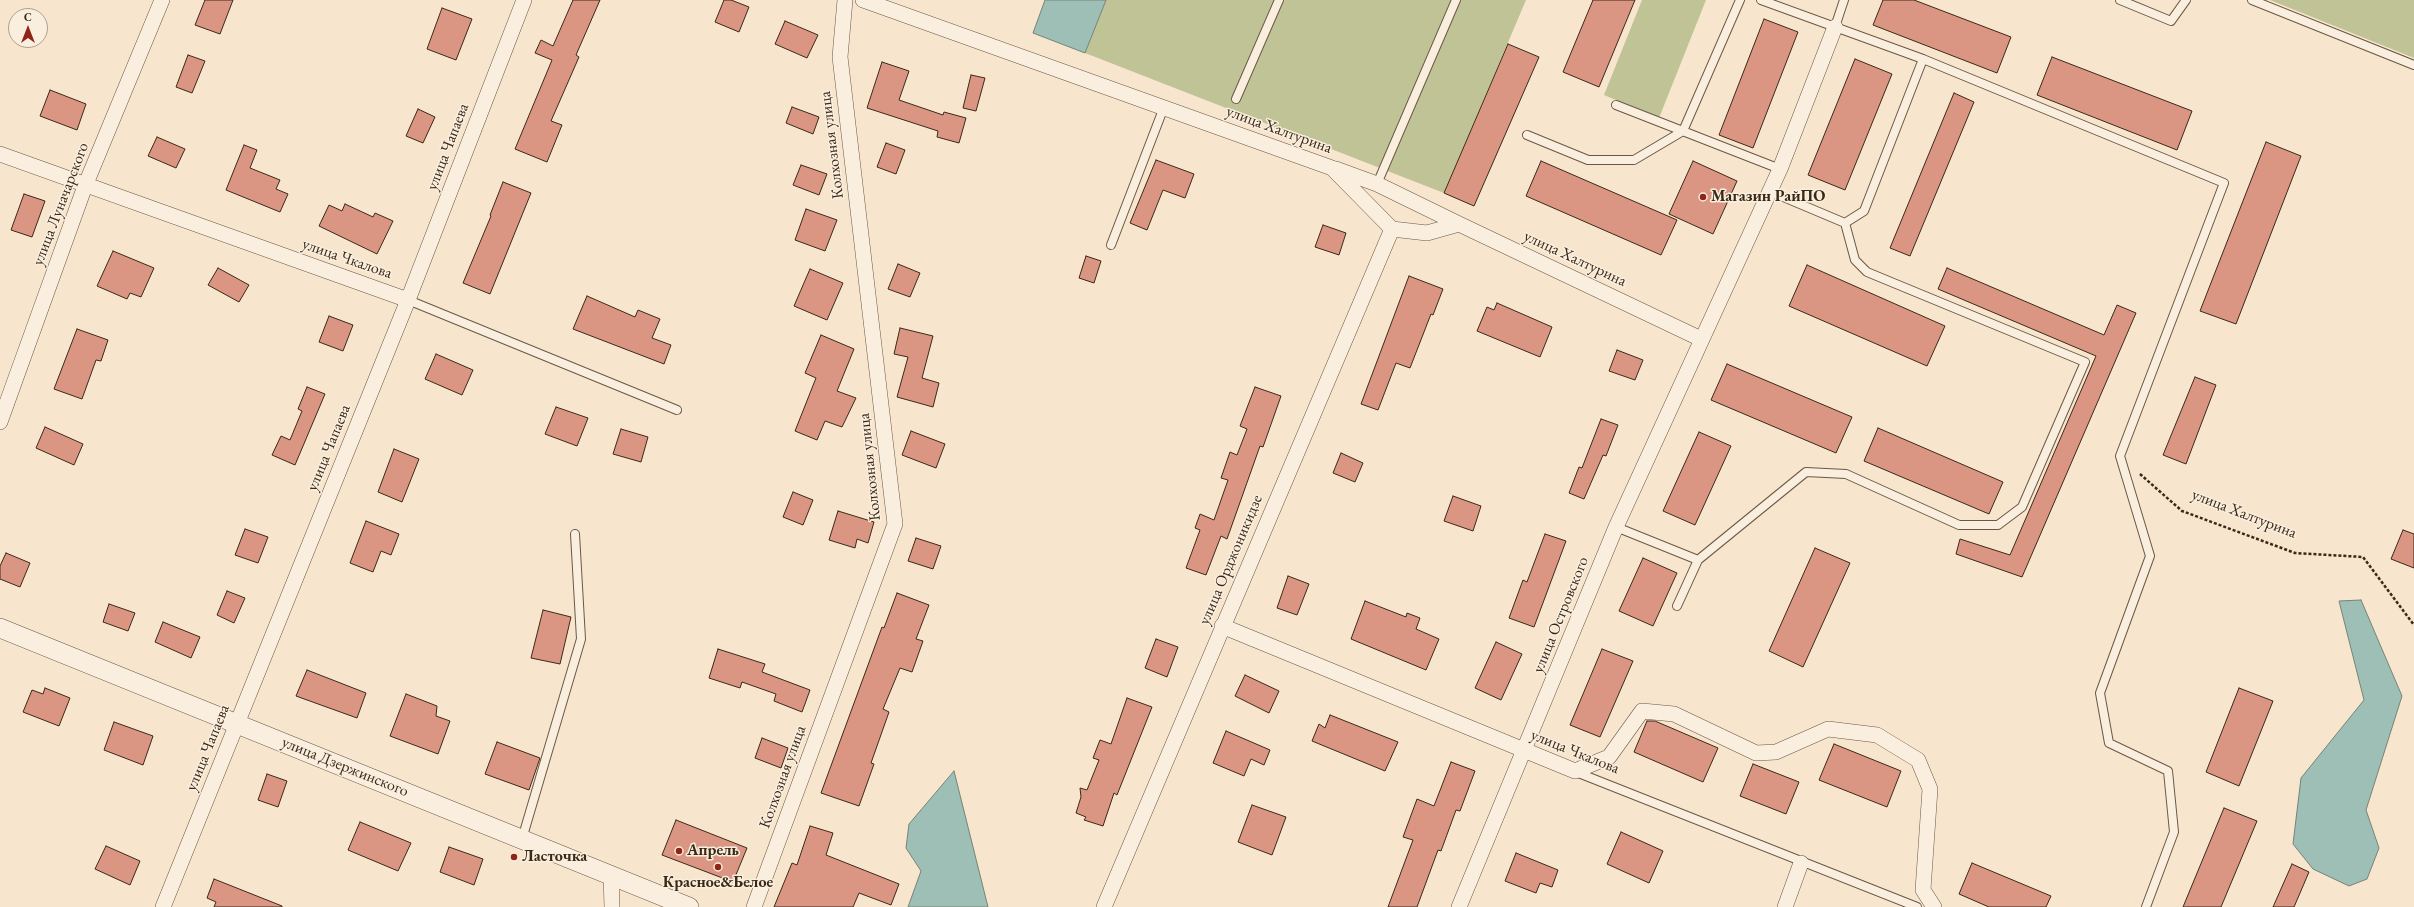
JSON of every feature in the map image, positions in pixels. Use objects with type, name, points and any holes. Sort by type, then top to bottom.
[{"type":"street","name":"улица Луначарского","points":[[0,422],[85,186],[162,0]]},
{"type":"street","name":"улица Чапаева","points":[[163,907],[408,300],[524,0]]},
{"type":"street","name":"Колхозная улица","points":[[754,907],[895,524],[840,57],[845,0]]},
{"type":"street","name":"улица Халтурина","points":[[869,1],[1377,184],[1701,339]]},
{"type":"street","name":"улица Островского","points":[[1459,907],[1525,751],[1616,527],[1780,169],[1835,27]]},
{"type":"street","name":"улица Чкалова","points":[[0,154],[85,186],[408,300]]},
{"type":"street","name":"улица Халтурина","points":[[1332,168],[1392,229]]},
{"type":"street","points":[[1392,229],[1428,233],[1459,224]]},
{"type":"street","name":"улица Орджоникидзе","points":[[1104,907],[1222,626],[1392,229]]},
{"type":"street","name":"улица Чкалова","points":[[1222,626],[1575,772]]},
{"type":"street","name":"улица Дзержинского","points":[[0,628],[611,874],[689,907]]},
{"type":"street","points":[[1575,772],[1609,757],[1642,711],[1674,714],[1756,752],[1776,752],[1828,729],[1877,735],[1918,760],[1930,789],[1923,890],[1934,907]]},
{"type":"street","points":[[1786,907],[1802,863]]},
{"type":"street","points":[[611,874],[612,907]]},
{"type":"lane","points":[[1236,99],[1279,0]]},
{"type":"lane","points":[[1377,184],[1456,0]]},
{"type":"lane","points":[[1528,135],[1588,160],[1634,160],[1683,132],[1740,0]]},
{"type":"lane","points":[[1761,0],[1923,59],[2224,184],[2120,456],[2150,556],[2100,693],[2109,743],[2168,771],[2174,832],[2146,907]]},
{"type":"lane","points":[[1835,27],[1844,0]]},
{"type":"lane","points":[[2120,0],[2171,21],[2186,0]]},
{"type":"lane","points":[[2252,0],[2414,65]]},
{"type":"lane","points":[[1845,223],[1864,211],[1923,59]]},
{"type":"lane","points":[[1616,105],[1780,169]]},
{"type":"lane","points":[[1111,244],[1164,107]]},
{"type":"lane","points":[[1769,191],[1845,223]]},
{"type":"lane","points":[[1677,606],[1698,560],[1806,472],[1846,474],[1959,525],[1998,525],[2022,507],[2085,362],[1867,272],[1855,260],[1845,223]]},
{"type":"lane","name":"улица Чкалова","points":[[408,300],[677,410]]},
{"type":"lane","points":[[1616,527],[1698,560]]},
{"type":"lane","points":[[522,839],[581,639],[575,534]]},
{"type":"lane","name":"улица Чкалова","points":[[1575,772],[1802,863],[1917,907]]},
{"type":"path","name":"улица Халтурина","points":[[2120,456],[2182,511],[2295,553],[2363,557],[2414,625]]},
{"type":"green space","points":[[1106,0],[1526,0],[1444,193],[1085,53]]},
{"type":"green space","points":[[1642,0],[1706,0],[1659,118],[1604,95]]},
{"type":"green space","points":[[2270,0],[2414,0],[2414,58]]},
{"type":"water","points":[[1045,0],[1106,0],[1085,53],[1033,33]]},
{"type":"water","points":[[2361,600],[2402,696],[2366,810],[2379,848],[2367,879],[2349,886],[2313,869],[2293,844],[2301,778],[2364,700],[2339,601]]},
{"type":"water","points":[[954,771],[988,907],[908,907],[921,871],[906,848],[909,824]]},
{"type":"building","points":[[205,0],[233,0],[220,34],[195,25]]},
{"type":"building","points":[[573,0],[600,0],[576,55],[579,57],[551,121],[562,125],[547,162],[515,149],[552,60],[535,53],[541,40],[553,46]]},
{"type":"building","points":[[724,0],[731,0],[749,7],[739,32],[715,22]]},
{"type":"building","points":[[1593,0],[1635,0],[1599,87],[1563,72]]},
{"type":"building","points":[[1883,0],[1914,0],[2011,37],[1997,73],[1873,25]]},
{"type":"building","points":[[442,8],[472,19],[456,60],[427,49]]},
{"type":"building","points":[[1764,19],[1798,32],[1753,148],[1719,135]]},
{"type":"building","points":[[785,21],[818,35],[807,58],[775,44]]},
{"type":"building","points":[[1508,44],[1539,57],[1474,206],[1444,193]]},
{"type":"building","points":[[188,55],[205,61],[192,93],[176,87]]},
{"type":"building","points":[[2052,57],[2192,111],[2177,150],[2037,95]]},
{"type":"building","points":[[1855,59],[1892,74],[1845,190],[1808,175]]},
{"type":"building","points":[[882,62],[909,71],[899,100],[943,115],[944,112],[966,118],[959,143],[937,137],[938,131],[867,108]]},
{"type":"building","points":[[971,75],[985,78],[976,111],[963,108]]},
{"type":"building","points":[[50,90],[86,104],[77,130],[40,116]]},
{"type":"building","points":[[1954,93],[1974,102],[1910,256],[1890,248]]},
{"type":"building","points":[[792,107],[819,117],[813,134],[786,123]]},
{"type":"building","points":[[418,109],[435,117],[423,143],[406,136]]},
{"type":"building","points":[[157,137],[185,149],[176,168],[148,156]]},
{"type":"building","points":[[2266,142],[2301,156],[2236,324],[2200,311]]},
{"type":"building","points":[[886,143],[905,150],[896,174],[877,167]]},
{"type":"building","points":[[244,145],[257,150],[250,168],[280,180],[276,189],[288,194],[280,212],[226,190]]},
{"type":"building","points":[[1156,160],[1194,174],[1185,198],[1163,190],[1147,230],[1130,223]]},
{"type":"building","points":[[1541,161],[1677,220],[1661,255],[1526,196]]},
{"type":"building","name":"Магазин РайПО","points":[[1693,161],[1737,181],[1713,234],[1669,214]]},
{"type":"building","points":[[801,165],[827,174],[819,195],[793,185]]},
{"type":"building","points":[[503,182],[531,193],[490,294],[463,283],[491,216],[490,215]]},
{"type":"building","points":[[24,194],[45,201],[32,237],[11,230]]},
{"type":"building","points":[[345,204],[373,217],[375,213],[393,221],[377,254],[319,226],[329,205],[342,211]]},
{"type":"building","points":[[806,209],[837,220],[825,251],[795,240]]},
{"type":"building","points":[[1323,225],[1346,233],[1339,255],[1315,247]]},
{"type":"building","points":[[113,251],[154,268],[141,297],[130,293],[127,299],[97,286]]},
{"type":"building","points":[[1086,256],[1101,261],[1094,283],[1079,278]]},
{"type":"building","points":[[898,264],[920,273],[910,297],[888,289]]},
{"type":"building","points":[[1807,265],[1945,326],[1927,366],[1789,306]]},
{"type":"building","points":[[218,268],[249,285],[239,302],[208,285]]},
{"type":"building","points":[[1947,268],[2104,335],[2117,305],[2136,313],[2022,577],[1956,554],[1960,539],[2010,555],[2096,356],[1938,289]]},
{"type":"building","points":[[810,269],[843,283],[827,320],[794,306]]},
{"type":"building","points":[[1409,276],[1443,289],[1433,315],[1431,314],[1410,368],[1396,363],[1378,410],[1361,404]]},
{"type":"building","points":[[587,296],[635,317],[638,310],[660,319],[652,338],[671,345],[664,364],[573,329]]},
{"type":"building","points":[[1497,303],[1552,327],[1540,357],[1477,331],[1487,307],[1494,310]]},
{"type":"building","points":[[329,316],[353,325],[343,351],[319,342]]},
{"type":"building","points":[[900,328],[933,336],[922,378],[939,383],[933,407],[897,397],[908,357],[894,354]]},
{"type":"building","points":[[77,329],[108,340],[101,361],[96,360],[82,399],[54,389]]},
{"type":"building","points":[[821,335],[854,349],[837,391],[856,398],[842,427],[825,421],[817,440],[795,431],[816,378],[805,373]]},
{"type":"building","points":[[1617,350],[1643,360],[1635,380],[1609,371]]},
{"type":"building","points":[[436,354],[473,370],[462,395],[425,379]]},
{"type":"building","points":[[1727,364],[1852,417],[1836,453],[1711,400]]},
{"type":"building","points":[[2195,377],[2216,385],[2186,464],[2163,455]]},
{"type":"building","points":[[307,387],[325,394],[295,465],[272,455],[281,436],[290,440],[302,411],[298,409]]},
{"type":"building","points":[[1255,387],[1281,396],[1263,447],[1260,446],[1227,539],[1221,536],[1206,575],[1186,568],[1200,530],[1195,528],[1200,514],[1214,520],[1228,480],[1221,478],[1230,452],[1237,455],[1247,429],[1240,426]]},
{"type":"building","points":[[556,407],[588,418],[577,446],[545,434]]},
{"type":"building","points":[[1601,419],[1618,425],[1606,456],[1603,455],[1584,499],[1569,493],[1579,467],[1582,468]]},
{"type":"building","points":[[45,427],[83,444],[74,465],[36,448]]},
{"type":"building","points":[[1878,428],[2003,482],[1989,514],[1864,461]]},
{"type":"building","points":[[621,429],[648,437],[641,462],[613,454]]},
{"type":"building","points":[[911,431],[945,444],[936,468],[902,455]]},
{"type":"building","points":[[1699,432],[1731,446],[1695,525],[1663,511]]},
{"type":"building","points":[[394,449],[419,459],[402,502],[378,492]]},
{"type":"building","points":[[1341,453],[1363,463],[1355,482],[1333,473]]},
{"type":"building","points":[[793,492],[813,500],[803,525],[783,517]]},
{"type":"building","points":[[1453,496],[1481,506],[1473,531],[1444,521]]},
{"type":"building","points":[[838,511],[874,522],[868,543],[857,539],[855,548],[829,540]]},
{"type":"building","points":[[366,521],[399,534],[391,555],[381,551],[373,572],[350,563]]},
{"type":"building","points":[[245,529],[268,537],[258,563],[235,555]]},
{"type":"building","points":[[2403,530],[2414,534],[2414,568],[2391,559]]},
{"type":"building","points":[[1545,534],[1566,541],[1534,627],[1509,618],[1523,580],[1527,582]]},
{"type":"building","points":[[916,538],[941,546],[933,569],[908,561]]},
{"type":"building","points":[[1815,548],[1850,563],[1803,667],[1769,651]]},
{"type":"building","points":[[6,553],[30,563],[20,587],[0,579],[0,566]]},
{"type":"building","points":[[1643,558],[1677,573],[1653,626],[1619,611]]},
{"type":"building","points":[[1288,576],[1309,584],[1297,615],[1277,608]]},
{"type":"building","points":[[227,591],[245,598],[234,623],[217,615]]},
{"type":"building","points":[[897,593],[929,605],[916,639],[923,641],[912,672],[900,668],[883,709],[889,712],[871,763],[874,764],[859,806],[821,793],[882,627],[884,628]]},
{"type":"building","points":[[1365,601],[1406,617],[1407,613],[1420,618],[1416,629],[1439,639],[1426,670],[1351,639]]},
{"type":"building","points":[[109,604],[135,613],[128,631],[103,622]]},
{"type":"building","points":[[543,610],[571,617],[560,664],[531,658]]},
{"type":"building","points":[[163,622],[200,637],[191,658],[155,642]]},
{"type":"building","points":[[1156,639],[1178,647],[1167,677],[1145,668]]},
{"type":"building","points":[[1496,642],[1522,654],[1501,700],[1475,688]]},
{"type":"building","points":[[718,649],[765,664],[762,672],[810,690],[802,712],[774,701],[776,694],[742,682],[740,688],[709,678]]},
{"type":"building","points":[[1602,649],[1633,661],[1600,737],[1570,725]]},
{"type":"building","points":[[307,670],[366,693],[357,718],[296,696]]},
{"type":"building","points":[[1245,675],[1279,691],[1269,713],[1235,696]]},
{"type":"building","points":[[45,688],[70,698],[59,726],[23,712],[32,690],[43,694]]},
{"type":"building","points":[[2239,688],[2273,701],[2239,786],[2206,772]]},
{"type":"building","points":[[406,694],[437,706],[436,716],[450,721],[438,754],[390,736]]},
{"type":"building","points":[[1127,698],[1152,707],[1117,795],[1114,793],[1103,826],[1084,820],[1086,817],[1076,813],[1081,797],[1080,788],[1087,790],[1099,760],[1093,758],[1100,740],[1111,744]]},
{"type":"building","points":[[1330,715],[1398,742],[1385,771],[1312,741],[1319,724],[1325,728]]},
{"type":"building","points":[[1647,721],[1655,721],[1718,748],[1703,782],[1634,752]]},
{"type":"building","points":[[114,722],[153,736],[143,765],[104,750]]},
{"type":"building","points":[[1226,731],[1270,750],[1264,765],[1251,759],[1244,776],[1213,763]]},
{"type":"building","points":[[762,738],[788,748],[781,768],[755,758]]},
{"type":"building","points":[[497,742],[540,758],[529,790],[485,774]]},
{"type":"building","points":[[1834,744],[1901,771],[1887,807],[1819,780]]},
{"type":"building","points":[[1451,762],[1475,771],[1460,811],[1456,810],[1441,851],[1438,850],[1417,907],[1388,907],[1413,840],[1403,837],[1417,799],[1434,806]]},
{"type":"building","points":[[1753,764],[1799,782],[1786,814],[1740,796]]},
{"type":"building","points":[[267,774],[287,781],[278,807],[258,800]]},
{"type":"building","points":[[1252,805],[1286,817],[1272,855],[1238,842]]},
{"type":"building","points":[[2224,808],[2257,821],[2221,907],[2183,907]]},
{"type":"building","points":[[676,820],[747,848],[733,882],[662,855]]},
{"type":"building","points":[[360,822],[411,843],[398,871],[348,850]]},
{"type":"building","points":[[810,826],[833,833],[826,855],[899,884],[891,905],[859,893],[853,907],[774,907],[792,863],[797,865]]},
{"type":"building","points":[[1621,832],[1663,851],[1649,883],[1607,864]]},
{"type":"building","points":[[106,846],[140,861],[130,885],[95,869]]},
{"type":"building","points":[[449,847],[483,859],[474,885],[440,872]]},
{"type":"building","points":[[1516,853],[1558,870],[1552,887],[1540,883],[1536,893],[1505,881]]},
{"type":"building","points":[[1972,863],[2051,896],[2046,907],[1989,907],[1959,894]]},
{"type":"building","points":[[2292,864],[2309,872],[2294,907],[2273,907]]},
{"type":"building","points":[[214,879],[282,907],[214,907],[216,902],[207,898]]},
{"type":"place","name":"Магазин РайПО","points":[[1703,197]]},
{"type":"place","name":"Апрель","points":[[679,851]]},
{"type":"place","name":"Ласточка","points":[[514,857]]},
{"type":"place","name":"Красное&Белое","points":[[718,867]]}]
